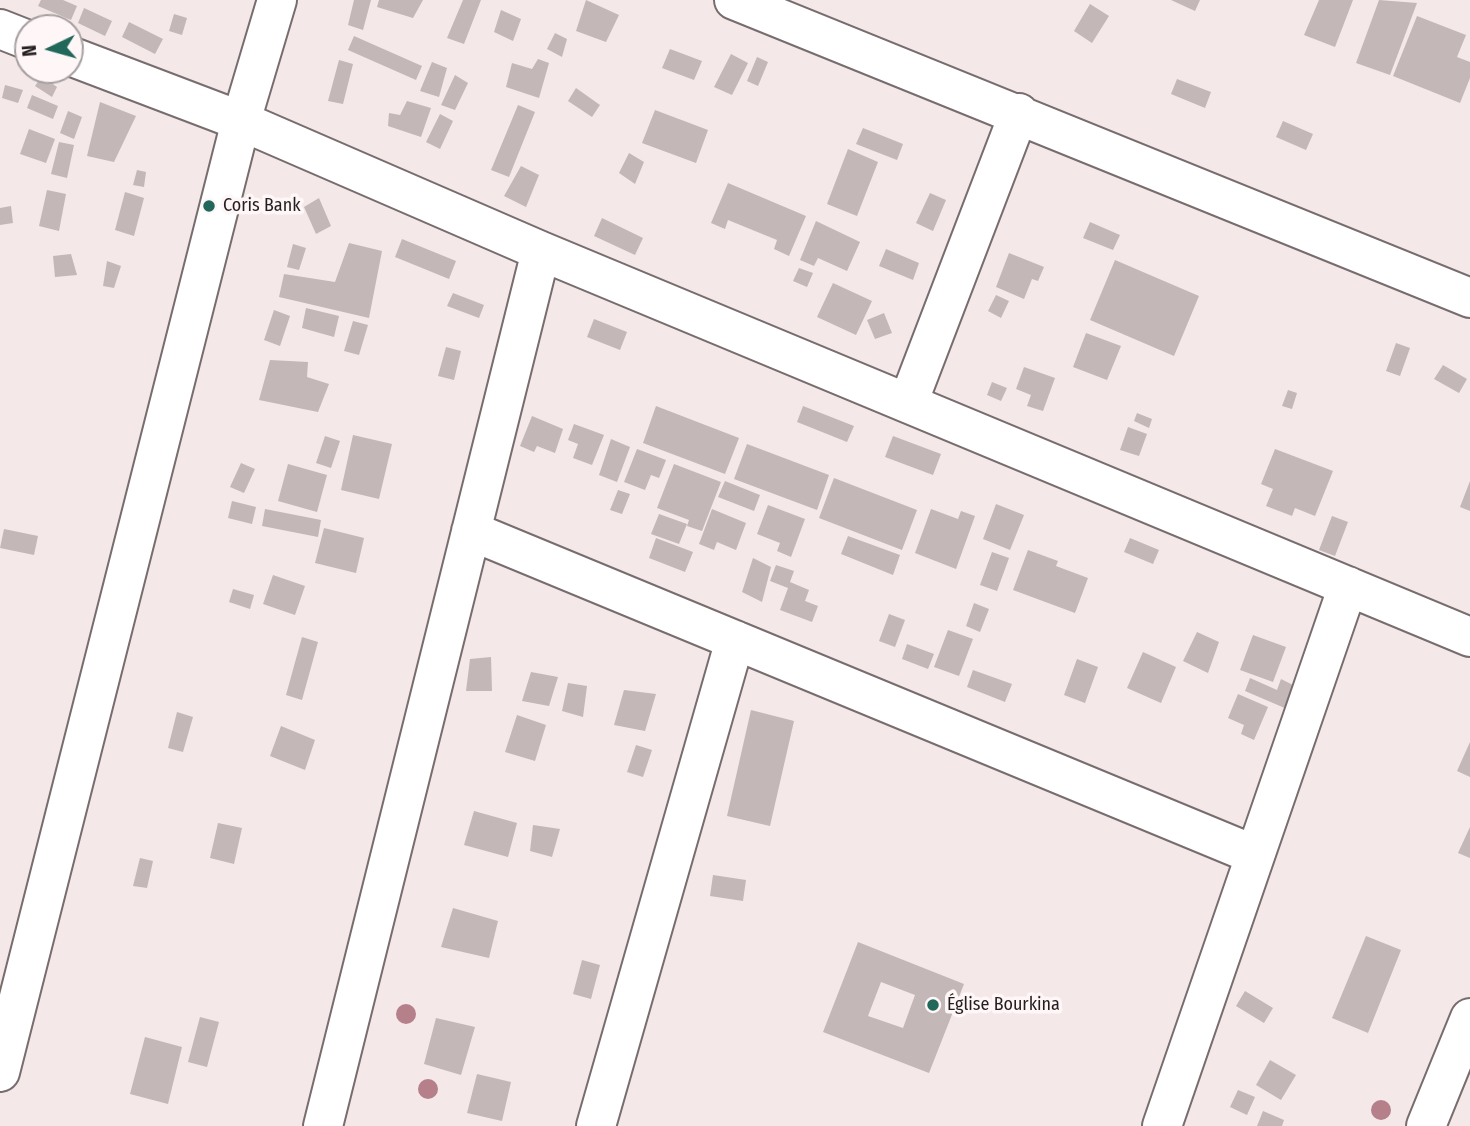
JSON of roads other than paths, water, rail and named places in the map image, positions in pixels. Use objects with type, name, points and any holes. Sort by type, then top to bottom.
[{"type":"street","points":[[0,1072],[241,121],[277,0]]},
{"type":"street","points":[[734,0],[1019,113],[1470,298]]},
{"type":"street","points":[[84,61],[241,121],[541,251],[1470,637]]},
{"type":"street","points":[[908,403],[1019,113]]},
{"type":"street","points":[[323,1126],[541,251]]},
{"type":"street","points":[[471,531],[1255,855]]},
{"type":"street","points":[[1162,1126],[1348,586]]},
{"type":"street","points":[[596,1126],[735,640]]},
{"type":"street","points":[[1426,1126],[1470,1018]]},
{"type":"place","name":"Coris Bank","points":[[209,206]]},
{"type":"place","name":"Église Bourkina","points":[[933,1005]]}]
